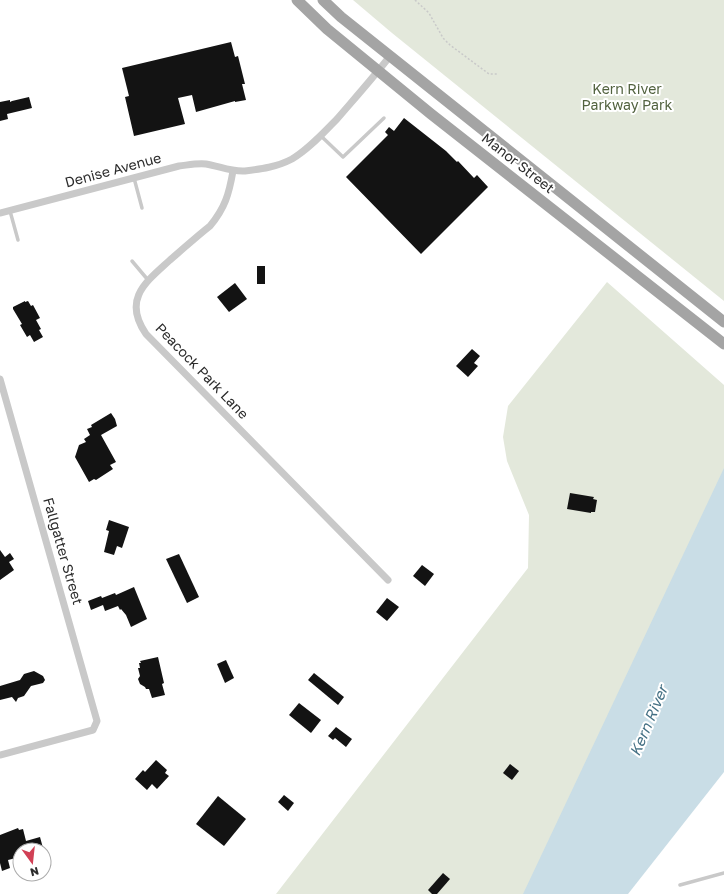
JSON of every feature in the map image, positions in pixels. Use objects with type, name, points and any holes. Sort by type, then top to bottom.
[{"type":"main road","name":"Manor Street","points":[[297,0],[327,29],[431,114],[722,343]]},
{"type":"main road","name":"Manor Street","points":[[323,0],[341,17],[724,322]]},
{"type":"street","points":[[233,171],[268,168],[281,164],[305,150],[321,136],[367,86],[390,56]]},
{"type":"street","name":"Denise Avenue","points":[[0,213],[179,166],[207,164],[233,171]]},
{"type":"street","name":"Peacock Park Lane","points":[[233,171],[229,192],[218,216],[210,226],[142,286],[137,301],[136,310],[141,326],[146,334],[388,580]]},
{"type":"street","name":"Fallgatter Street","points":[[0,379],[97,721],[93,730],[0,755]]},
{"type":"lane","points":[[321,136],[343,157],[384,118]]},
{"type":"lane","points":[[134,178],[142,208]]},
{"type":"lane","points":[[10,211],[18,240]]},
{"type":"lane","points":[[132,261],[148,280]]},
{"type":"lane","points":[[680,886],[724,873]]},
{"type":"path","points":[[415,0],[429,13],[443,38],[450,45],[489,74],[497,74]]},
{"type":"green space","name":"Kern River Parkway Park","points":[[353,0],[724,0],[724,301],[392,33]]},
{"type":"green space","points":[[607,282],[724,385],[724,696],[610,894],[276,894],[528,568],[529,515],[507,461],[503,437],[508,406]]},
{"type":"water","name":"Kern River","points":[[724,468],[724,772],[628,894],[523,894]]},
{"type":"building","points":[[231,42],[235,57],[238,56],[245,84],[242,84],[246,100],[235,101],[196,112],[192,95],[178,98],[185,124],[134,136],[125,97],[129,96],[122,68]]},
{"type":"building","points":[[29,97],[32,108],[7,114],[8,119],[0,121],[0,102],[10,100],[10,102]]},
{"type":"building","points":[[404,118],[446,151],[457,162],[458,161],[474,178],[477,175],[488,187],[421,254],[346,177],[388,135],[385,132],[389,127],[394,131]]},
{"type":"building","points":[[257,266],[265,266],[265,284],[257,284]]},
{"type":"building","points":[[235,283],[247,299],[229,312],[217,297]]},
{"type":"building","points":[[28,301],[31,306],[33,305],[40,318],[36,320],[43,337],[34,342],[30,335],[27,337],[20,325],[22,324],[13,309],[13,307]]},
{"type":"building","points":[[472,349],[480,356],[474,363],[478,366],[468,377],[456,366]]},
{"type":"building","points":[[111,413],[117,426],[101,435],[116,462],[110,465],[113,469],[96,480],[94,479],[89,482],[75,457],[79,445],[86,442],[84,439],[90,435],[87,429]]},
{"type":"building","points":[[570,493],[594,497],[593,499],[597,500],[595,512],[591,513],[567,509]]},
{"type":"building","points":[[109,520],[129,527],[122,548],[117,546],[114,555],[104,552],[109,531],[106,530]]},
{"type":"building","points":[[0,550],[5,557],[10,553],[14,559],[9,562],[14,570],[0,580]]},
{"type":"building","points":[[179,554],[199,597],[187,603],[166,559]]},
{"type":"building","points":[[422,565],[434,574],[425,586],[413,576]]},
{"type":"building","points":[[134,587],[147,619],[131,627],[126,615],[118,606],[105,611],[103,605],[91,610],[88,601],[115,593],[116,595]]},
{"type":"building","points":[[387,598],[399,607],[387,621],[376,612]]},
{"type":"building","points":[[158,657],[165,695],[152,698],[149,689],[146,689],[140,684],[138,679],[140,676],[138,668],[140,668],[140,661]]},
{"type":"building","points":[[226,660],[234,678],[225,683],[217,664]]},
{"type":"building","points":[[34,671],[43,676],[45,680],[43,683],[31,686],[24,696],[18,698],[16,702],[12,697],[0,700],[0,686],[20,680],[24,674]]},
{"type":"building","points":[[314,673],[344,697],[338,705],[308,680]]},
{"type":"building","points":[[299,703],[321,720],[311,733],[289,715]]},
{"type":"building","points":[[336,727],[352,739],[346,747],[335,738],[333,740],[328,736]]},
{"type":"building","points":[[156,760],[167,770],[165,773],[169,776],[157,789],[152,784],[147,790],[135,779],[143,770],[145,772]]},
{"type":"building","points":[[510,764],[519,771],[512,780],[503,773]]},
{"type":"building","points":[[284,795],[294,803],[288,811],[278,802]]},
{"type":"building","points":[[218,796],[246,819],[224,846],[196,824]]},
{"type":"building","points":[[18,828],[19,830],[23,829],[26,841],[40,837],[41,842],[12,842],[12,859],[8,860],[10,868],[2,871],[0,863],[0,835]]},
{"type":"building","points":[[443,873],[450,879],[437,894],[432,894],[428,890]]}]
